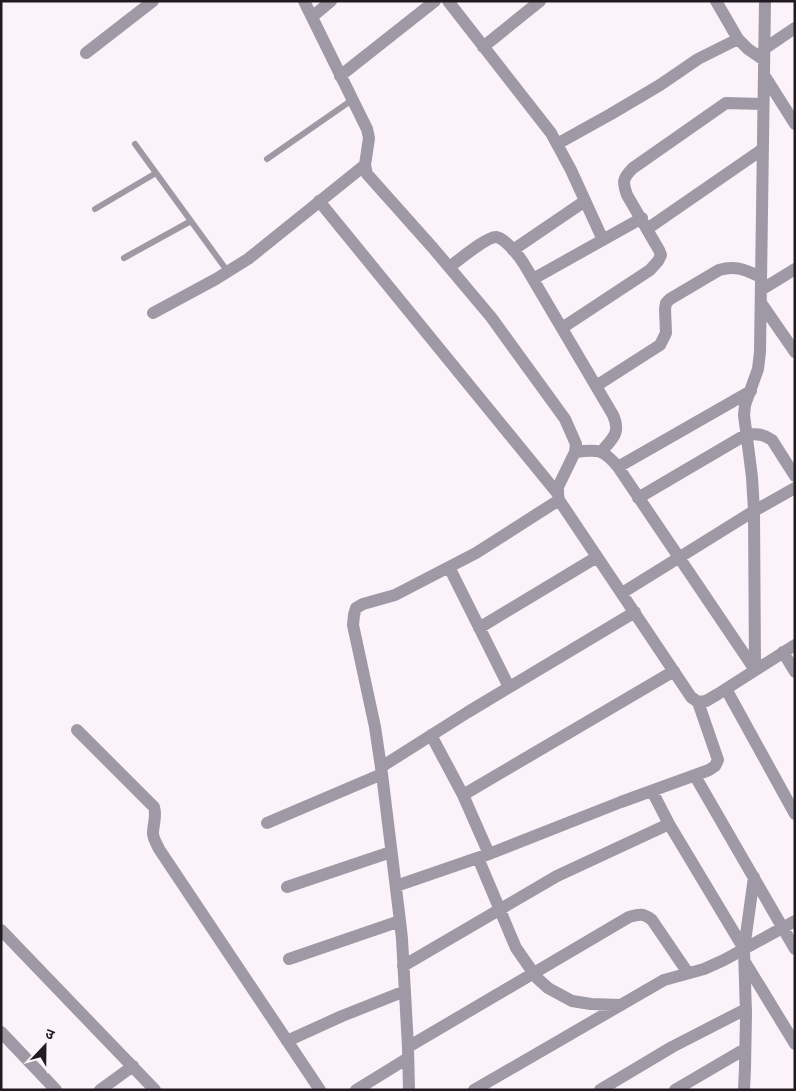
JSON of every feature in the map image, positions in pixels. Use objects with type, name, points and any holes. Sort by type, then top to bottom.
[{"type":"street","points":[[86,53],[152,1]]},
{"type":"street","points":[[304,1],[366,129],[369,138],[365,165],[367,174],[491,316],[565,419],[576,444],[576,452],[558,487],[558,497]]},
{"type":"street","points":[[312,17],[331,1]]},
{"type":"street","points":[[340,76],[435,1]]},
{"type":"street","points":[[448,1],[542,121],[557,144],[603,240]]},
{"type":"street","points":[[716,1],[738,39],[748,49],[764,55]]},
{"type":"street","points":[[755,670],[754,511],[752,477],[744,415],[745,405],[758,369],[760,352],[764,1]]},
{"type":"street","points":[[483,46],[531,4]]},
{"type":"street","points":[[764,55],[795,28]]},
{"type":"street","points":[[557,144],[660,85],[698,59],[738,39]]},
{"type":"street","points":[[764,75],[795,124]]},
{"type":"street","points":[[562,328],[655,265],[661,255],[627,195],[624,187],[626,175],[633,168],[726,103],[764,104]]},
{"type":"street","points":[[533,279],[603,240],[644,224],[763,150]]},
{"type":"street","points":[[153,313],[248,259],[365,165]]},
{"type":"street","points":[[320,201],[558,497],[691,698],[698,702],[718,760],[715,766],[695,776],[483,856],[396,886]]},
{"type":"street","points":[[513,250],[585,201]]},
{"type":"street","points":[[449,267],[490,239],[502,240],[513,250],[524,264],[617,423],[617,431],[601,452]]},
{"type":"street","points":[[596,386],[660,345],[666,333],[664,309],[670,299],[719,270],[726,268],[742,268],[761,276]]},
{"type":"street","points":[[761,296],[795,269]]},
{"type":"street","points":[[761,296],[793,346]]},
{"type":"street","points":[[618,467],[751,391]]},
{"type":"street","points":[[638,498],[747,434],[761,434],[772,440],[795,476]]},
{"type":"street","points":[[576,452],[592,450],[601,452],[618,467],[755,670]]},
{"type":"street","points":[[622,593],[678,557],[795,488]]},
{"type":"street","points":[[409,1090],[405,992],[396,886],[382,771],[375,727],[353,625],[354,615],[356,608],[363,604],[395,595],[476,553],[558,497]]},
{"type":"street","points":[[479,628],[597,557]]},
{"type":"street","points":[[449,567],[509,688]]},
{"type":"street","points":[[267,822],[382,771],[431,735],[634,612]]},
{"type":"street","points":[[698,702],[706,700],[726,689],[795,645]]},
{"type":"street","points":[[783,652],[795,672]]},
{"type":"street","points":[[463,795],[674,671]]},
{"type":"street","points":[[726,689],[795,814]]},
{"type":"street","points":[[77,730],[154,807],[156,813],[153,832],[154,840],[159,849],[320,1090]]},
{"type":"street","points":[[431,735],[463,795],[499,909],[516,948],[537,978],[548,988],[572,1001],[621,1005]]},
{"type":"street","points":[[695,776],[795,949]]},
{"type":"street","points":[[652,791],[795,1044]]},
{"type":"street","points":[[403,966],[557,876],[669,824]]},
{"type":"street","points":[[287,887],[392,852]]},
{"type":"street","points":[[744,1090],[746,1009],[744,955],[754,877]]},
{"type":"street","points":[[356,1090],[408,1052],[534,973],[629,917],[639,914],[645,915],[652,920],[688,973]]},
{"type":"street","points":[[290,959],[400,921]]},
{"type":"street","points":[[474,1090],[664,980],[744,955],[795,921]]},
{"type":"street","points":[[1,930],[155,1090]]},
{"type":"street","points":[[288,1041],[342,1016],[405,992]]},
{"type":"street","points":[[600,1090],[672,1047],[746,1009]]},
{"type":"street","points":[[1,1032],[56,1090]]},
{"type":"street","points":[[675,1090],[746,1049]]},
{"type":"street","points":[[100,1090],[133,1066]]},
{"type":"lane","points":[[267,159],[352,100]]},
{"type":"lane","points":[[135,144],[228,272]]},
{"type":"lane","points":[[95,209],[156,173]]},
{"type":"lane","points":[[124,258],[191,221]]}]
